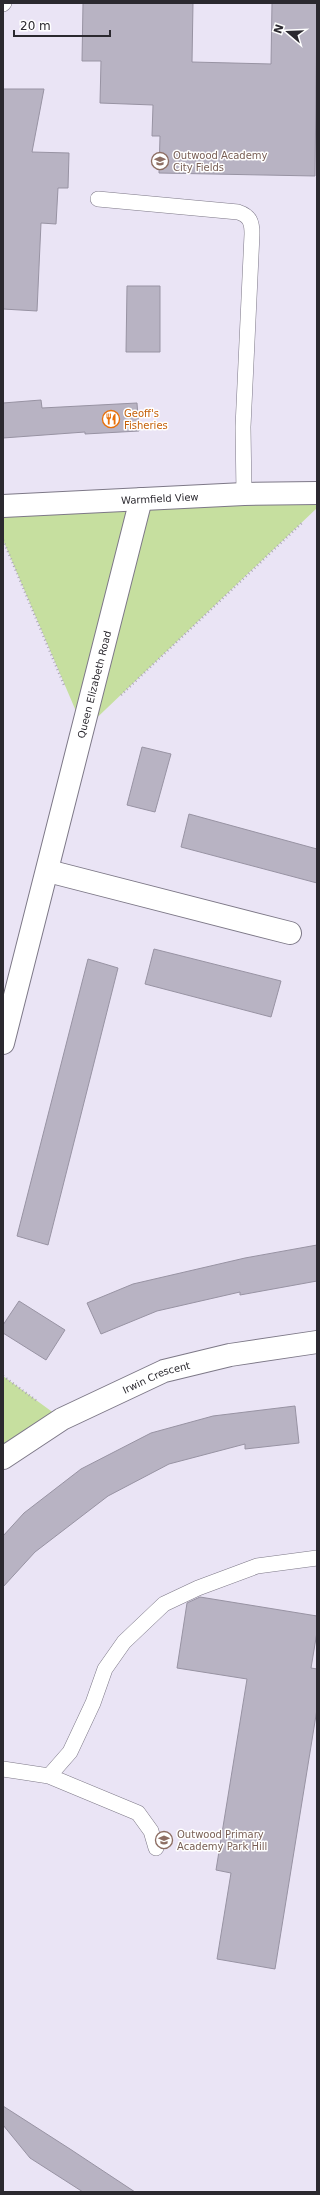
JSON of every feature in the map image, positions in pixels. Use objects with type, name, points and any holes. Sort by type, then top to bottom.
[{"type":"street","name":"Warmfield View","points":[[3,506],[141,498],[317,493]]},
{"type":"street","name":"Queen Elizabeth Road","points":[[3,1043],[48,871],[141,498]]},
{"type":"street","points":[[48,871],[290,933]]},
{"type":"street","name":"Irwin Crescent","points":[[5,1455],[62,1419],[164,1371],[230,1355],[317,1342]]},
{"type":"lane","points":[[98,199],[238,212],[246,214],[250,219],[252,226],[243,427],[244,494]]},
{"type":"lane","points":[[50,1776],[70,1752],[93,1703],[105,1669],[124,1642],[164,1604],[198,1588],[257,1566],[317,1558]]},
{"type":"lane","points":[[3,1769],[50,1776],[138,1813],[151,1831],[156,1848]]},
{"type":"path","points":[[3,1376],[62,1419]]},
{"type":"green space","points":[[317,493],[317,508],[84,730],[3,540],[3,506]]},
{"type":"green space","points":[[3,1376],[62,1419],[3,1458]]},
{"type":"building","points":[[83,3],[193,3],[192,62],[271,64],[272,3],[317,3],[315,176],[159,173],[160,136],[152,136],[153,105],[100,103],[101,61],[82,61]]},
{"type":"building","points":[[3,89],[44,89],[32,152],[69,153],[68,188],[58,188],[56,224],[41,223],[37,311],[3,309]]},
{"type":"building","points":[[127,286],[160,286],[160,352],[126,352]]},
{"type":"building","points":[[41,400],[42,408],[137,403],[139,431],[85,434],[85,432],[3,438],[3,403]]},
{"type":"building","points":[[142,747],[171,754],[155,812],[127,805]]},
{"type":"building","points":[[189,814],[317,849],[317,883],[181,847]]},
{"type":"building","points":[[154,949],[281,981],[271,1017],[145,984]]},
{"type":"building","points":[[88,959],[118,968],[48,1245],[17,1236]]},
{"type":"building","points":[[317,1245],[317,1281],[240,1295],[240,1292],[157,1311],[101,1334],[87,1303],[133,1284],[245,1258]]},
{"type":"building","points":[[19,1301],[65,1330],[46,1360],[3,1333],[3,1325]]},
{"type":"building","points":[[295,1406],[299,1443],[245,1449],[245,1444],[169,1464],[108,1496],[35,1552],[3,1587],[3,1536],[24,1513],[81,1469],[151,1433],[213,1416]]},
{"type":"building","points":[[200,1597],[317,1616],[317,1632],[311,1668],[317,1669],[317,1709],[275,1969],[217,1959],[231,1873],[216,1870],[247,1679],[177,1668],[187,1603]]},
{"type":"building","points":[[3,2106],[135,2192],[83,2192],[30,2158],[3,2125]]},
{"type":"place","name":"Outwood Academy City Fields","points":[[160,161]]},
{"type":"place","name":"Geoff's Fisheries","points":[[111,419]]},
{"type":"place","name":"Outwood Primary Academy Park Hill","points":[[164,1840]]}]
